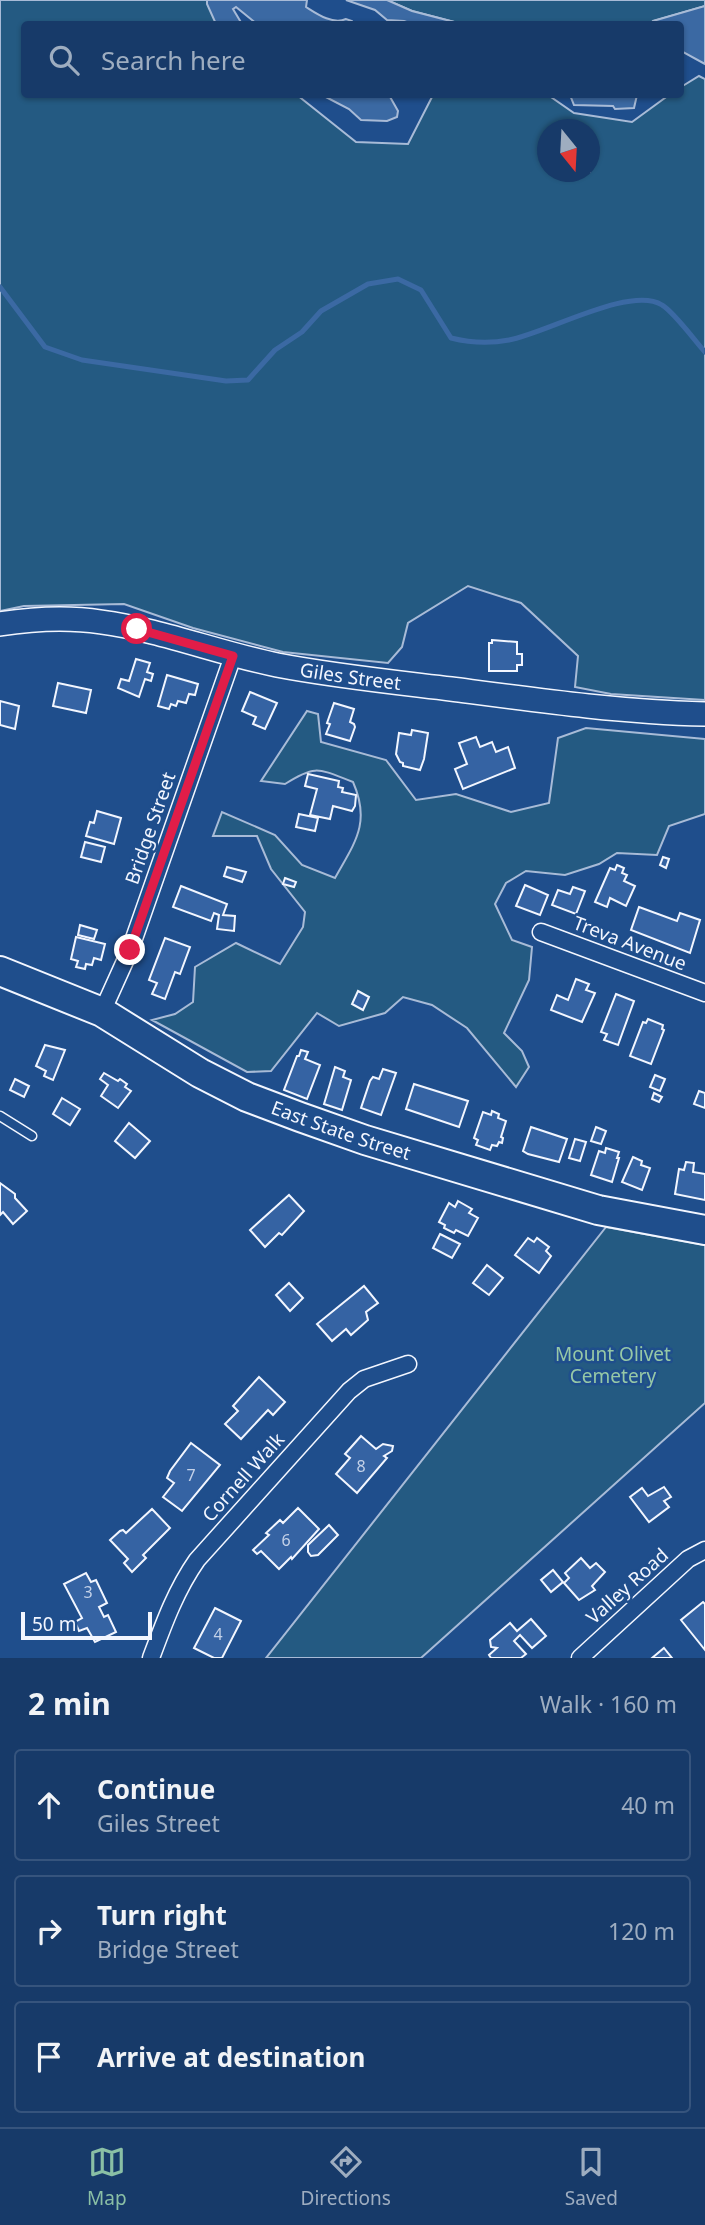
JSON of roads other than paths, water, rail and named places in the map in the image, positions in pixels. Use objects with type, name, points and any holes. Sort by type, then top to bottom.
[{"type":"highway","name":"East State Street","points":[[0,971],[102,1012],[201,1073],[247,1097],[300,1117],[365,1140],[598,1210],[705,1230]]},
{"type":"street","name":"Giles Street","points":[[0,624],[99,621],[233,656],[292,667],[548,702],[660,713],[705,714]]},
{"type":"street","name":"Bridge Street","points":[[102,1012],[130,950],[233,656]]},
{"type":"street","name":"Treva Avenue","points":[[541,932],[705,993]]},
{"type":"street","name":"Cornell Walk","points":[[151,1658],[169,1608],[197,1560],[349,1391],[364,1379],[408,1364]]},
{"type":"street","name":"Valley Road","points":[[580,1658],[688,1559],[705,1550]]},
{"type":"lane","points":[[0,1116],[32,1136]]},
{"type":"waterway","points":[[0,287],[45,347],[82,360],[226,381],[248,380],[275,350],[302,332],[321,311],[368,284],[398,279],[421,290],[451,338],[480,342],[509,340],[609,306],[630,301],[648,301],[667,309],[705,352]]},
{"type":"park label","name":"Mount Olivet Cemetery","points":[[613,1365]]}]
